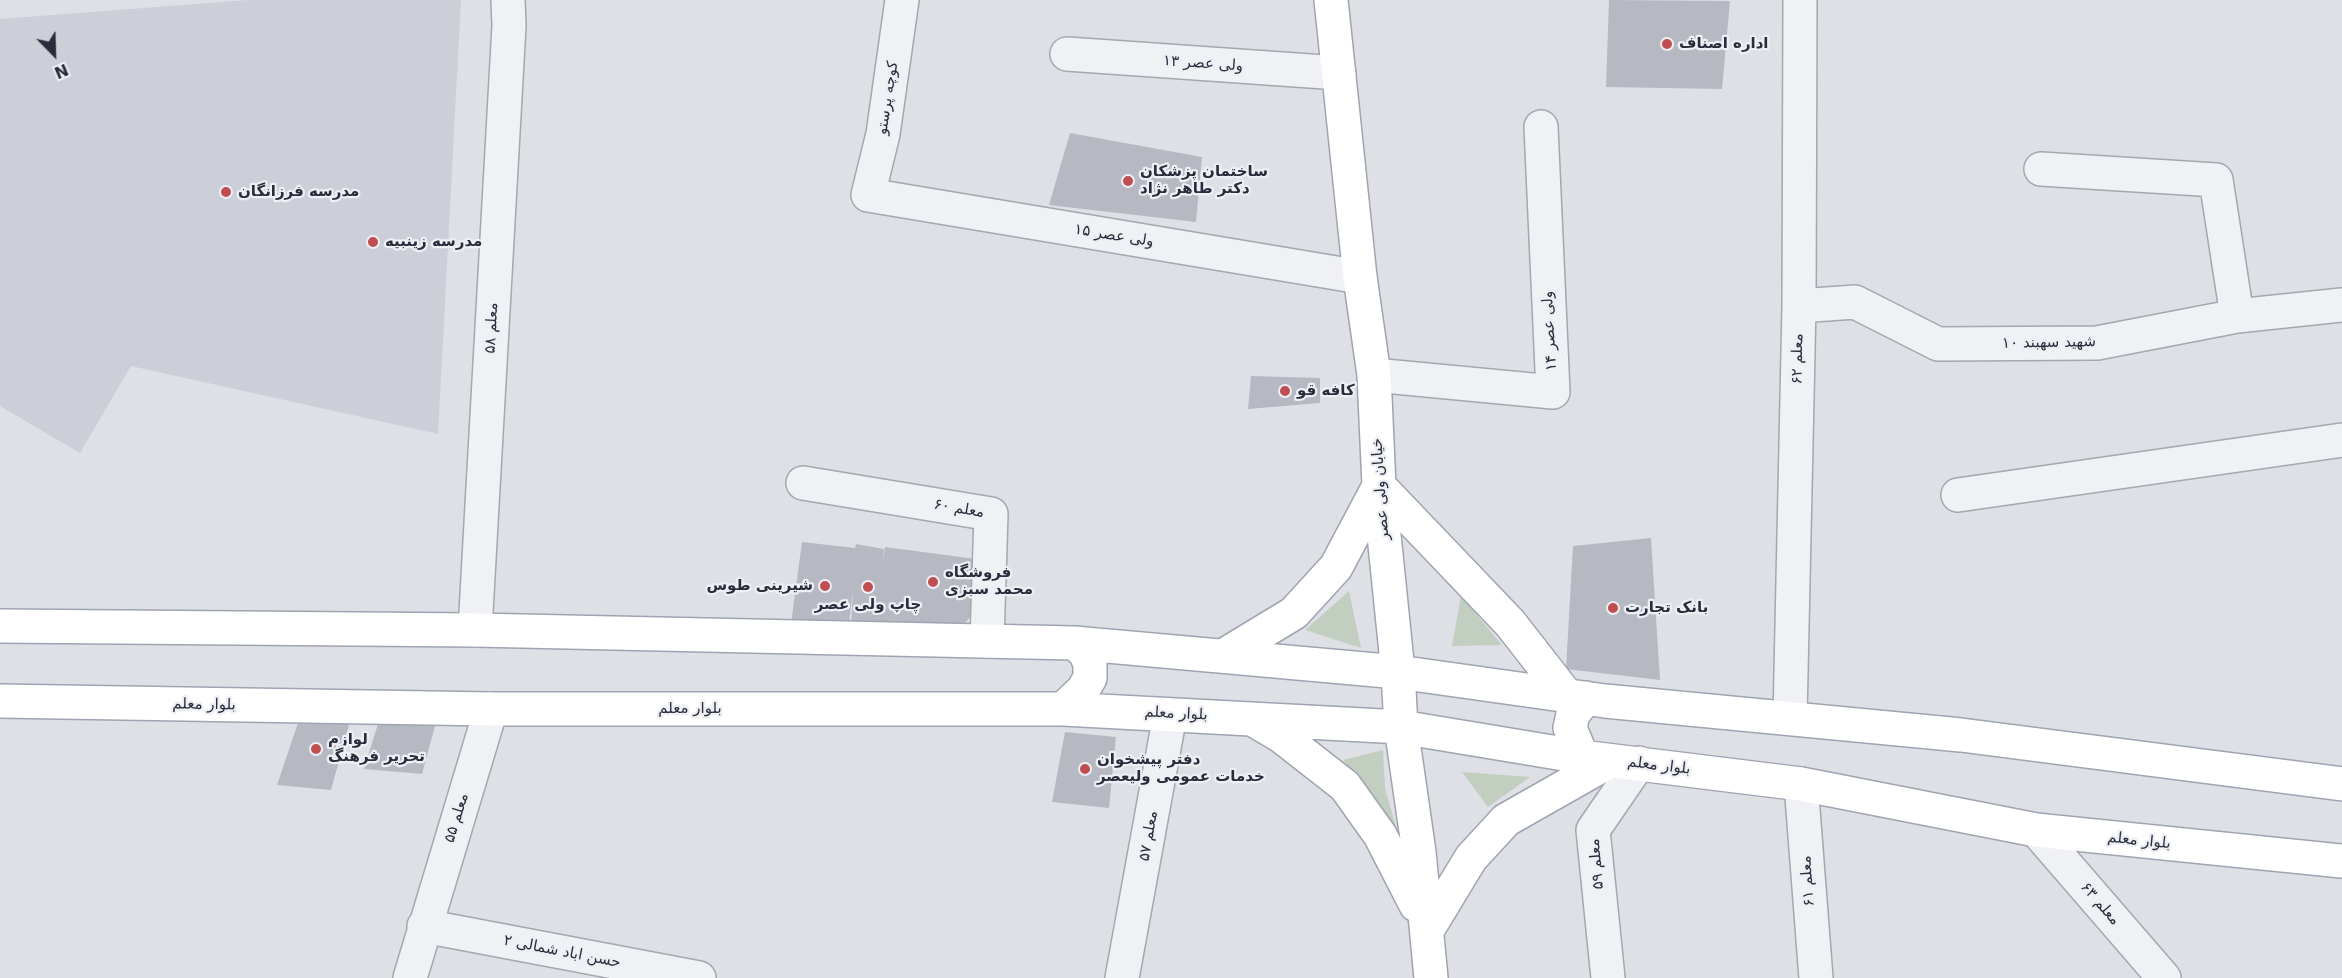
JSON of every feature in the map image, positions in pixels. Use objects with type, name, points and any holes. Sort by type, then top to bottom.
[{"type":"main road","name":"خیابان ولی عصر","points":[[1331,0],[1360,277],[1374,375],[1379,486],[1398,672],[1401,727],[1419,852],[1431,978]]},
{"type":"main road","points":[[1223,656],[1294,613],[1336,567],[1379,486],[1510,623],[1576,697]]},
{"type":"main road","points":[[0,626],[475,630],[1074,643],[1398,672],[1576,697],[1961,735],[2342,784]]},
{"type":"main road","points":[[1063,709],[1083,690],[1090,678],[1090,664],[1084,652],[1074,643]]},
{"type":"main road","points":[[1252,720],[1281,736],[1345,786],[1380,835],[1428,929],[1471,858],[1506,820],[1610,760],[1570,728],[1576,697]]},
{"type":"main road","name":"بلوار معلم","points":[[0,701],[491,710],[1063,709],[1401,727],[1610,760],[1801,784],[2036,830],[2342,861]]},
{"type":"street","name":"کوچه پرستو","points":[[868,195],[883,134],[902,0]]},
{"type":"street","name":"معلم ۶۲","points":[[1790,718],[1799,306],[1800,0]]},
{"type":"street","name":"معلم ۵۸","points":[[475,630],[509,13]]},
{"type":"street","name":"ولی عصر ۱۳","points":[[1067,54],[1339,73]]},
{"type":"street","name":"ولی عصر ۱۴","points":[[1374,375],[1552,392],[1540,127]]},
{"type":"street","points":[[2041,169],[2216,180],[2237,316]]},
{"type":"street","name":"ولی عصر ۱۵","points":[[868,195],[1360,277]]},
{"type":"street","name":"شهید سهبند ۱۰","points":[[1799,306],[1855,302],[1938,344],[2097,343],[2237,316],[2342,305]]},
{"type":"street","points":[[1958,495],[2342,440]]},
{"type":"street","name":"معلم ۶۰","points":[[803,483],[992,514],[987,641]]},
{"type":"street","name":"معلم ۵۵","points":[[410,978],[491,710]]},
{"type":"street","name":"معلم ۵۷","points":[[1122,978],[1170,715]]},
{"type":"street","name":"معلم ۵۹","points":[[1608,978],[1593,830],[1610,760]]},
{"type":"street","name":"معلم ۶۱","points":[[1801,784],[1816,978]]},
{"type":"street","name":"معلم ۶۳","points":[[2036,830],[2164,978]]},
{"type":"street","name":"حسن اباد شمالی ۲","points":[[424,926],[699,978]]},
{"type":"shaded area","name":"مدرسه فرزانگان","points":[[248,0],[461,0],[438,434],[131,366],[80,453],[0,406],[0,19]]},
{"type":"green space","points":[[1349,591],[1361,648],[1305,630]]},
{"type":"green space","points":[[1461,596],[1502,645],[1452,646]]},
{"type":"green space","points":[[1383,750],[1385,788],[1397,830],[1343,760]]},
{"type":"green space","points":[[1462,772],[1530,777],[1488,807]]},
{"type":"building","name":"اداره اصناف","points":[[1609,0],[1730,1],[1722,89],[1606,87]]},
{"type":"building","name":"ساختمان پزشکان دکتر طاهر نژاد","points":[[1070,133],[1202,157],[1196,222],[1049,205]]},
{"type":"building","name":"کافه قو","points":[[1251,376],[1320,378],[1320,403],[1248,409]]},
{"type":"building","name":"بانک تجارت","points":[[1651,538],[1660,680],[1566,669],[1573,546]]},
{"type":"building","points":[[802,542],[855,548],[856,544],[884,549],[883,562],[885,547],[983,560],[980,605],[965,623],[851,625],[853,589],[849,624],[791,624]]},
{"type":"building","name":"لوازم تحریر فرهنگ","points":[[302,711],[352,714],[331,790],[277,785]]},
{"type":"building","points":[[382,711],[438,715],[422,774],[364,769]]},
{"type":"building","name":"دفتر پیشخوان خدمات عمومی ولیعصر","points":[[1065,732],[1116,737],[1109,808],[1052,802]]},
{"type":"place","name":"اداره اصناف","points":[[1667,44]]},
{"type":"place","name":"ساختمان پزشکان دکتر طاهر نژاد","points":[[1128,181]]},
{"type":"place","name":"مدرسه فرزانگان","points":[[226,192]]},
{"type":"place","name":"مدرسه زینبیه","points":[[373,242]]},
{"type":"place","name":"کافه قو","points":[[1285,391]]},
{"type":"place","name":"فروشگاه محمد سبزی","points":[[933,582]]},
{"type":"place","name":"شیرینی طوس","points":[[825,586]]},
{"type":"place","name":"چاپ ولی عصر","points":[[868,587]]},
{"type":"place","name":"بانک تجارت","points":[[1613,608]]},
{"type":"place","name":"لوازم تحریر فرهنگ","points":[[316,749]]},
{"type":"place","name":"دفتر پیشخوان خدمات عمومی ولیعصر","points":[[1085,769]]}]
